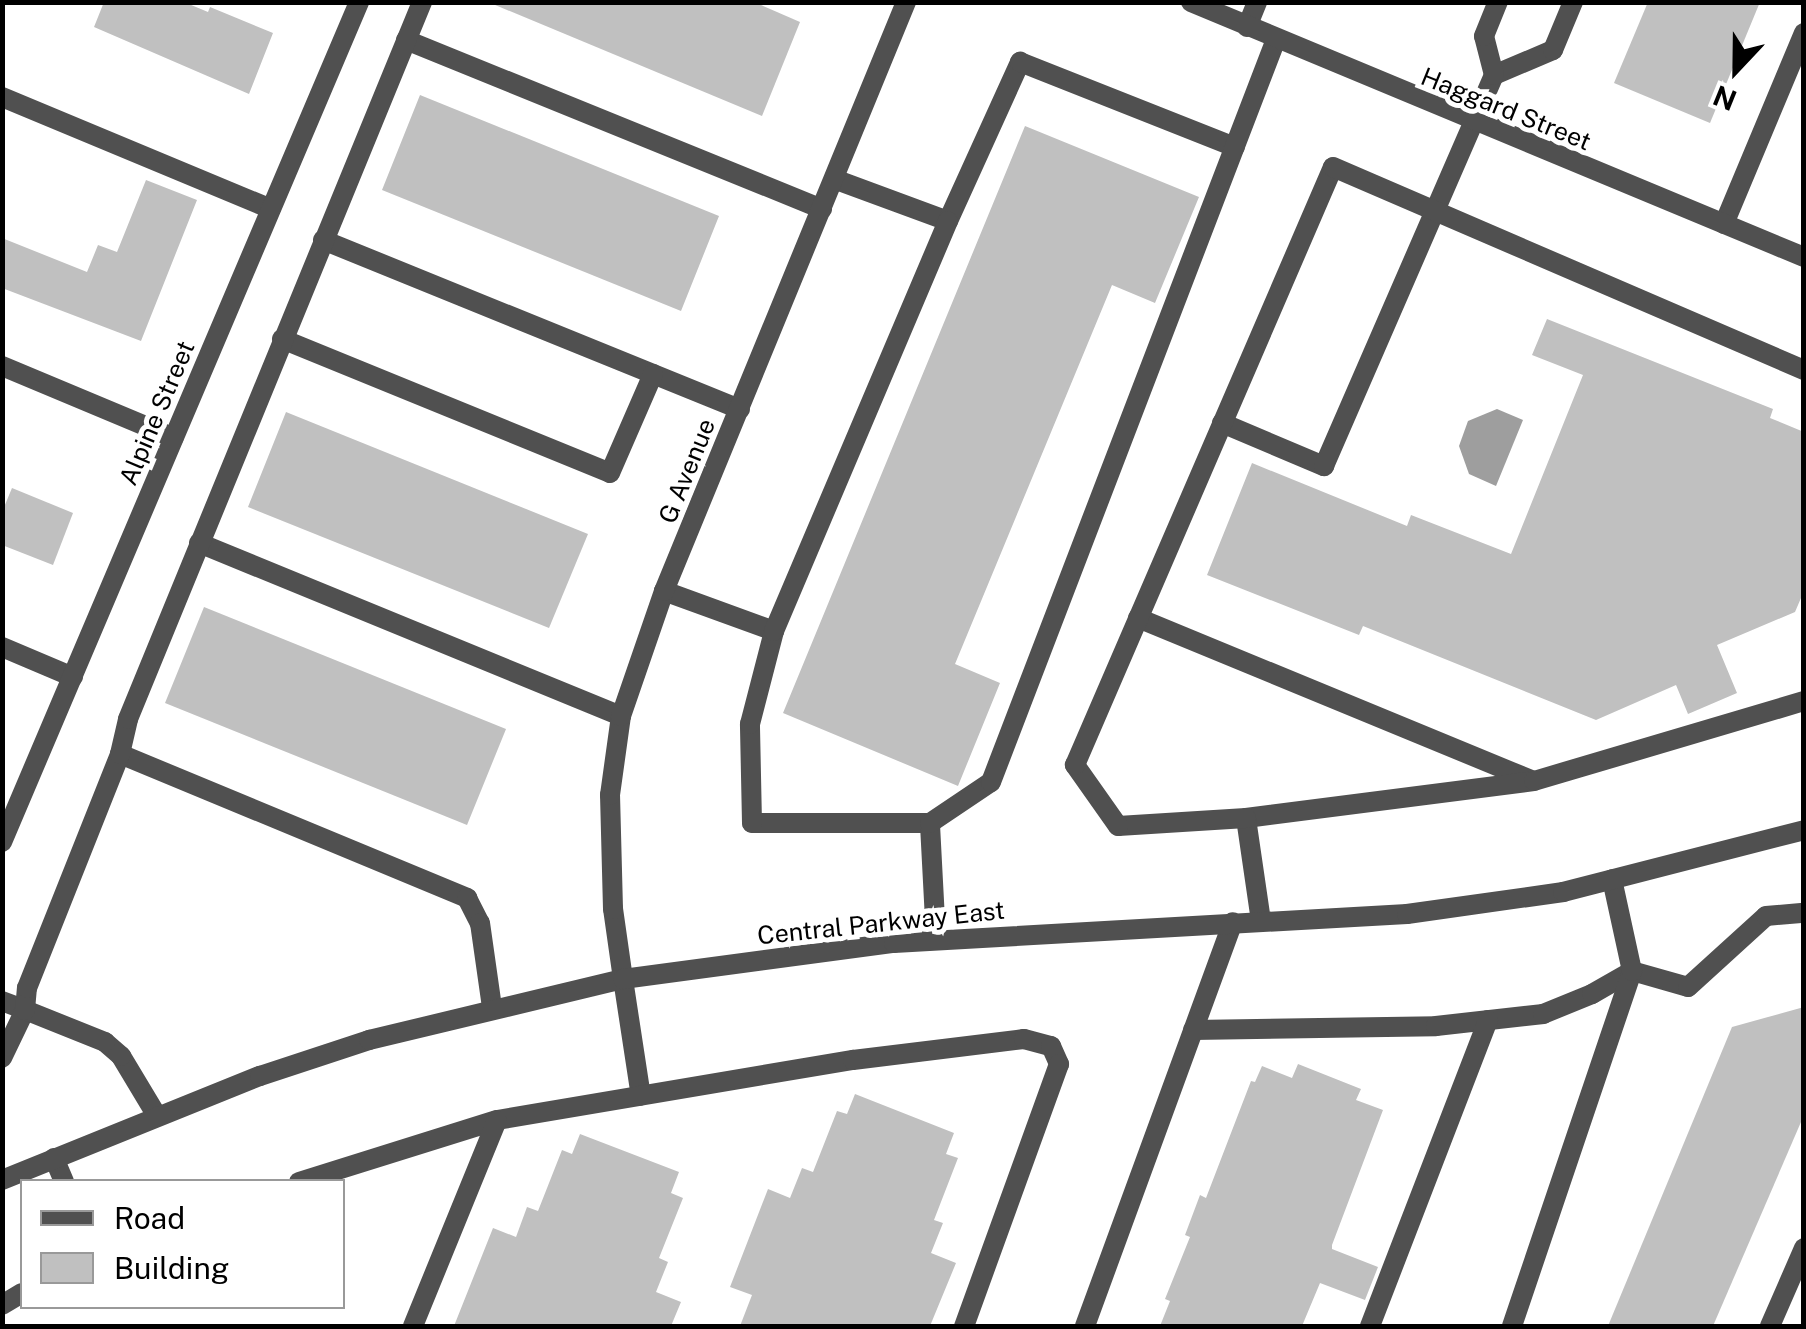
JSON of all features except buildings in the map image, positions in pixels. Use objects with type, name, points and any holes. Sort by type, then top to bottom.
[{"type":"street","name":"Alpine Street","points":[[2,842],[359,2]]},
{"type":"street","points":[[2,1058],[25,1010],[28,988],[120,754],[128,719],[422,2]]},
{"type":"street","name":"G Avenue","points":[[640,1096],[613,909],[610,795],[621,716],[664,591],[906,2]]},
{"type":"street","name":"Haggard Street","points":[[1191,2],[1472,123],[1804,258]]},
{"type":"street","points":[[1248,27],[1258,2]]},
{"type":"street","points":[[1222,423],[1324,466],[1494,75],[1484,36],[1498,2]]},
{"type":"street","points":[[1494,75],[1553,50],[1573,2]]},
{"type":"street","points":[[1724,224],[1804,33]]},
{"type":"street","points":[[1235,146],[1020,62],[948,220],[774,631],[750,724],[752,822],[930,823],[990,782],[1235,146],[1276,39]]},
{"type":"street","points":[[406,40],[822,210]]},
{"type":"street","points":[[2,97],[271,209]]},
{"type":"street","points":[[1804,370],[1332,167],[1074,764],[1118,826],[1246,818],[1534,780],[1804,701]]},
{"type":"street","points":[[834,178],[948,220]]},
{"type":"street","points":[[323,240],[740,409]]},
{"type":"street","points":[[282,339],[610,474],[653,374]]},
{"type":"street","points":[[2,366],[174,438]]},
{"type":"street","points":[[199,542],[621,716]]},
{"type":"street","points":[[664,591],[774,631]]},
{"type":"street","points":[[1138,618],[1534,780]]},
{"type":"street","points":[[2,647],[73,677]]},
{"type":"street","points":[[120,754],[467,898],[480,923],[492,1007]]},
{"type":"street","name":"Central Parkway East","points":[[2,1180],[157,1116],[368,1040],[492,1007],[623,979],[936,939],[1407,914],[1563,892],[1796,831],[1804,813]]},
{"type":"street","points":[[1246,818],[1261,920]]},
{"type":"street","points":[[930,823],[936,939]]},
{"type":"street","points":[[1512,1326],[1632,971],[1612,879]]},
{"type":"street","points":[[1193,1030],[1436,1026],[1543,1014],[1592,994],[1632,971],[1688,987],[1766,916],[1804,914]]},
{"type":"street","points":[[1085,1326],[1233,922]]},
{"type":"street","points":[[2,1001],[105,1042],[121,1056],[157,1116]]},
{"type":"street","points":[[1370,1326],[1488,1020]]},
{"type":"street","points":[[309,1179],[497,1120],[853,1060],[1024,1040],[1051,1046],[1059,1064],[964,1326]]},
{"type":"street","points":[[413,1326],[497,1120]]},
{"type":"street","points":[[54,1158],[63,1179]]},
{"type":"street","points":[[1770,1326],[1804,1248]]},
{"type":"shaded area","points":[[1497,409],[1523,420],[1496,486],[1469,474],[1459,446],[1468,421]]}]
